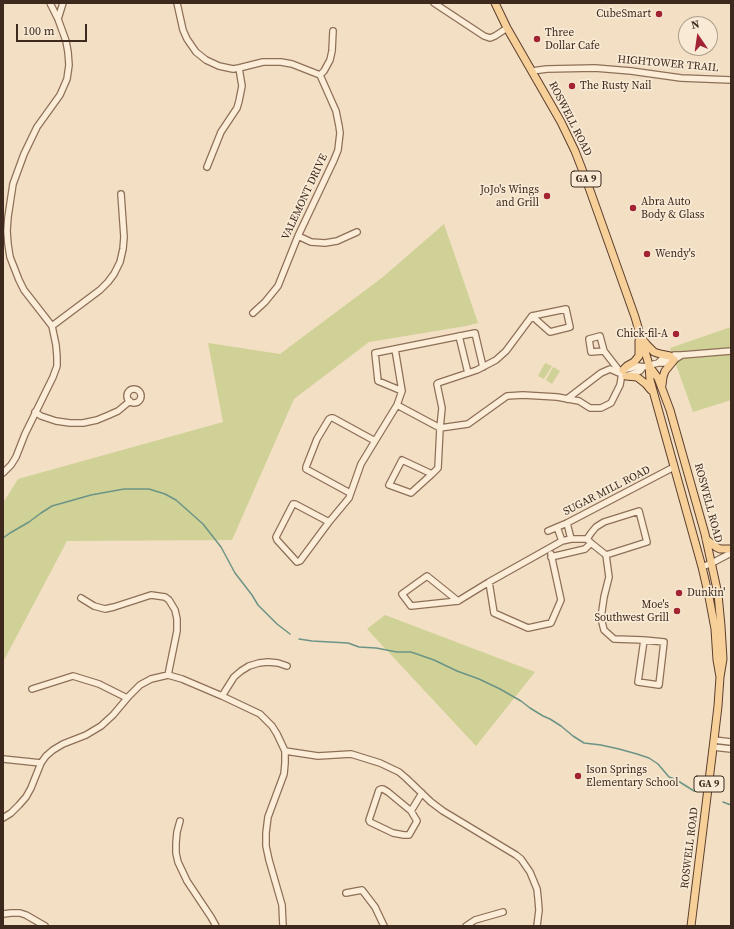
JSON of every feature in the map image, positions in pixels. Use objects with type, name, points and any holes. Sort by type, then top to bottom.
[{"type":"main road","name":"ROSWELL ROAD","points":[[494,3],[561,122],[575,151],[589,186],[635,317],[646,366],[702,567],[715,628],[717,660],[720,677]]},
{"type":"main road","points":[[640,335],[654,352],[672,358],[664,371],[662,389]]},
{"type":"main road","points":[[640,335],[639,356],[634,362],[627,366],[624,373],[637,377],[646,384],[654,394]]},
{"type":"main road","name":"ROSWELL ROAD","points":[[646,366],[658,378],[676,431],[712,563],[718,594],[721,626],[723,659],[691,926]]},
{"type":"main road","points":[[706,540],[720,549],[731,549]]},
{"type":"street","points":[[3,473],[16,457],[25,434],[57,366],[56,345],[52,326],[24,290],[14,270],[10,257],[5,216],[13,184],[24,154],[38,127],[60,95],[67,79],[69,65],[66,41],[50,3]]},
{"type":"street","points":[[58,19],[63,3]]},
{"type":"street","points":[[177,3],[187,39],[196,52],[212,64],[225,68],[239,68],[263,62],[281,62],[292,64],[320,75],[330,60],[333,31]]},
{"type":"street","points":[[434,3],[484,36],[490,38],[507,28]]},
{"type":"street","points":[[207,167],[221,132],[240,101],[242,86],[239,68]]},
{"type":"street","name":"HIGHTOWER TRAIL","points":[[532,71],[547,69],[595,68],[681,78],[731,80]]},
{"type":"street","name":"VALEMONT DRIVE","points":[[253,313],[265,302],[278,286],[298,236],[338,150],[339,126],[336,111],[320,75]]},
{"type":"street","points":[[52,326],[100,290],[108,282],[120,262],[124,237],[121,194]]},
{"type":"street","points":[[298,236],[311,242],[325,243],[337,241],[357,232]]},
{"type":"street","points":[[432,474],[402,460],[389,485],[411,493],[432,474],[438,468],[442,408],[438,383],[468,373],[496,360],[506,351],[532,316],[566,309],[570,327],[550,332],[532,316]]},
{"type":"street","points":[[402,391],[378,381],[375,353],[476,334],[483,367]]},
{"type":"street","points":[[459,336],[468,373]]},
{"type":"street","points":[[329,522],[293,504],[276,537],[297,562],[300,561],[349,498],[361,464],[397,405],[402,391],[395,349]]},
{"type":"street","points":[[604,351],[624,373]]},
{"type":"street","points":[[567,399],[601,373],[610,369],[624,373],[638,366],[665,363],[672,358],[682,355],[731,351]]},
{"type":"street","points":[[397,405],[440,428],[468,424],[507,396],[567,399],[578,401],[590,408],[601,408],[611,403],[624,373]]},
{"type":"street","points":[[35,412],[41,416],[56,421],[83,423],[109,416],[130,402]]},
{"type":"street","points":[[350,493],[306,469],[317,439],[329,419],[333,418],[375,441]]},
{"type":"street","name":"SUGAR MILL ROAD","points":[[548,531],[567,523],[674,467]]},
{"type":"street","points":[[551,557],[585,549],[589,541],[590,533],[596,526],[639,511],[647,542],[606,555]]},
{"type":"street","points":[[567,523],[572,538]]},
{"type":"street","points":[[557,527],[562,541]]},
{"type":"street","points":[[458,601],[427,576],[402,594],[411,606],[458,601],[562,541],[572,538],[589,541],[606,555],[609,577],[601,618],[604,630],[614,639],[644,640],[664,642],[659,685],[638,682],[644,640]]},
{"type":"street","points":[[489,582],[494,614],[528,628],[551,623],[561,600],[549,548]]},
{"type":"street","points":[[702,567],[731,553]]},
{"type":"street","points":[[81,598],[94,606],[105,608],[114,607],[152,595],[165,597],[169,600],[175,610],[177,631],[168,675]]},
{"type":"street","points":[[222,696],[234,677],[249,666],[268,662],[287,666]]},
{"type":"street","points":[[3,818],[11,813],[26,797],[42,763],[52,750],[86,735],[101,726],[140,685],[151,679],[168,675],[182,679],[254,711],[272,726],[285,751],[284,774],[268,817],[266,833],[266,846],[269,860],[282,905],[283,926]]},
{"type":"street","points":[[32,689],[73,676],[100,684],[127,698]]},
{"type":"street","points":[[714,744],[731,742]]},
{"type":"street","points":[[714,744],[731,749]]},
{"type":"street","points":[[285,751],[318,756],[351,754],[380,763],[406,778],[443,812],[516,855],[525,864],[537,888],[539,910],[537,926]]},
{"type":"street","points":[[3,759],[42,763]]},
{"type":"street","points":[[381,789],[388,792],[411,811],[417,821],[409,835],[404,836],[393,833],[370,822],[369,820],[379,790],[381,789]]},
{"type":"street","points":[[411,811],[422,793]]},
{"type":"street","points":[[180,821],[176,843],[178,862],[187,881],[212,917],[216,926]]},
{"type":"street","points":[[346,893],[362,890],[375,906],[384,926]]},
{"type":"street","points":[[466,926],[475,920],[503,912]]},
{"type":"street","points":[[3,914],[11,913],[26,915],[45,926]]},
{"type":"green space","points":[[444,224],[478,323],[369,342],[294,399],[232,540],[67,541],[3,662],[3,503],[18,479],[223,422],[208,343],[280,354],[383,277]]},
{"type":"green space","points":[[731,327],[731,400],[693,412],[670,348]]},
{"type":"green space","points":[[545,363],[552,366],[544,379],[538,376]]},
{"type":"green space","points":[[553,367],[560,371],[552,384],[546,380]]},
{"type":"green space","points":[[385,615],[535,672],[476,746],[367,629]]},
{"type":"waterway","points":[[3,538],[52,506],[91,495],[124,489],[149,489],[165,494],[176,500],[203,524],[221,547],[235,573],[258,605],[277,624],[290,634]]},
{"type":"waterway","points":[[299,639],[348,643],[359,647],[376,648],[397,652],[411,652],[434,660],[500,689],[561,726],[584,743],[619,749],[649,758],[658,764],[669,777],[694,791]]},
{"type":"waterway","points":[[723,802],[731,805]]},
{"type":"place","name":"CubeSmart","points":[[659,14]]},
{"type":"place","name":"Three Dollar Cafe","points":[[537,39]]},
{"type":"place","name":"The Rusty Nail","points":[[572,86]]},
{"type":"place","name":"JoJo's Wings and Grill","points":[[547,196]]},
{"type":"place","name":"Abra Auto Body & Glass","points":[[633,208]]},
{"type":"place","name":"Wendy's","points":[[647,254]]},
{"type":"place","name":"Chick-fil-A","points":[[676,334]]},
{"type":"place","name":"Dunkin'","points":[[679,593]]},
{"type":"place","name":"Moe's Southwest Grill","points":[[677,611]]},
{"type":"place","name":"Ison Springs Elementary School","points":[[578,776]]}]
